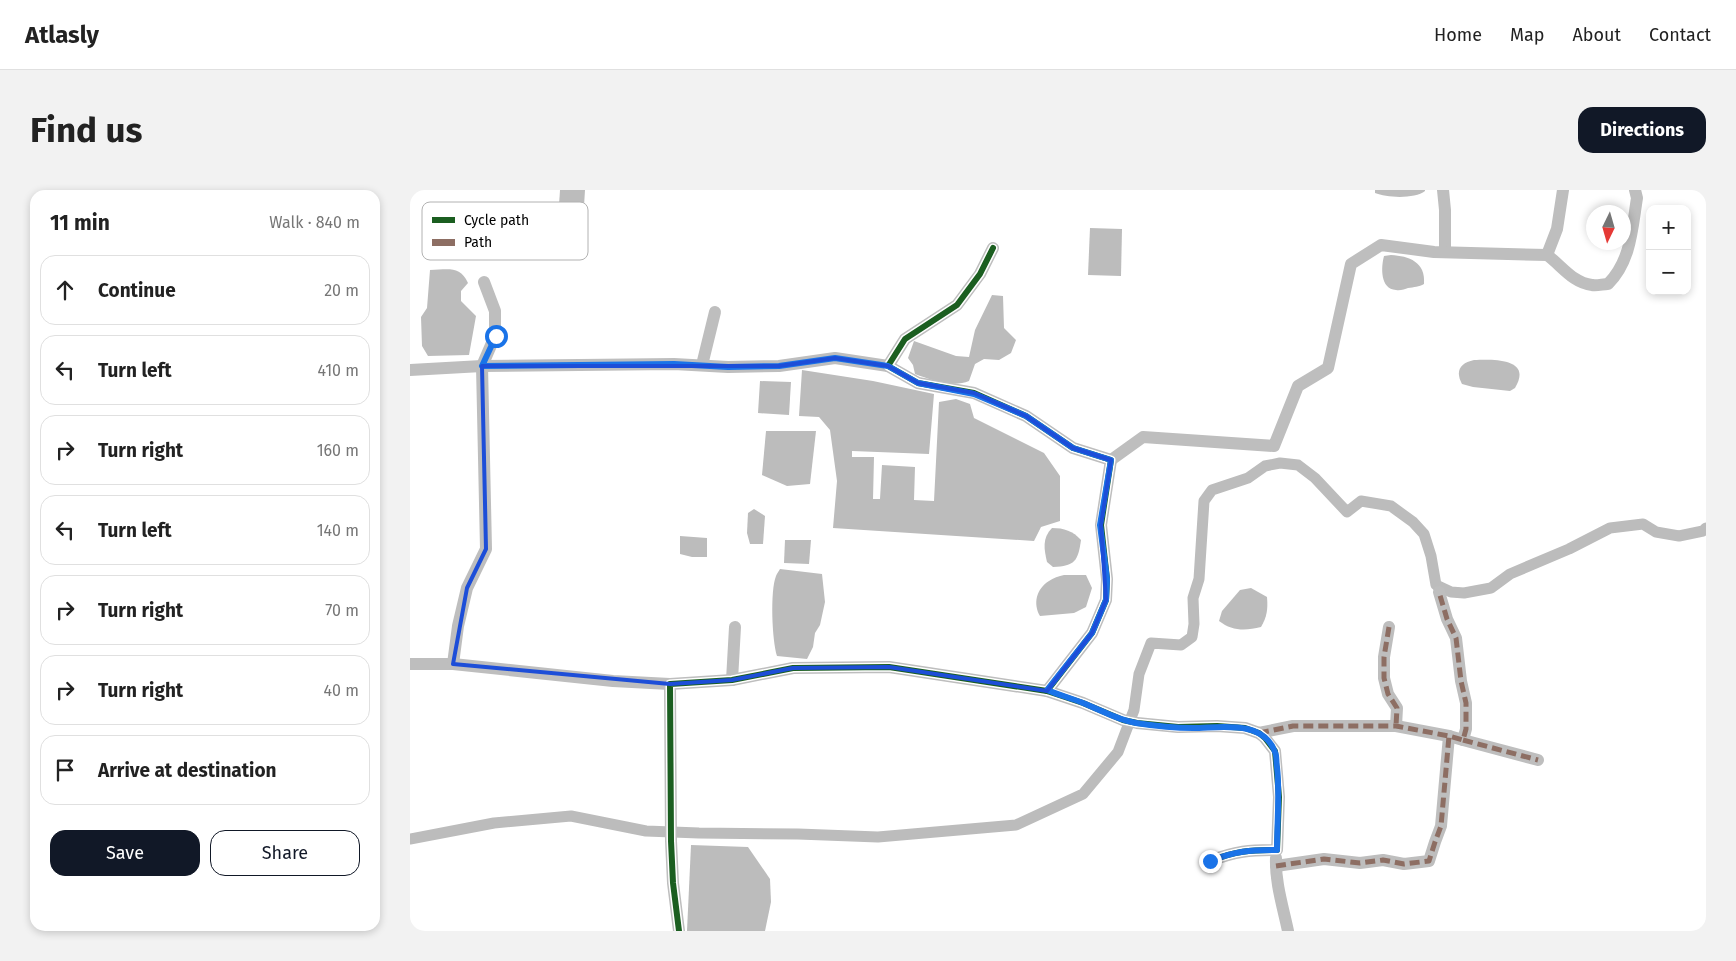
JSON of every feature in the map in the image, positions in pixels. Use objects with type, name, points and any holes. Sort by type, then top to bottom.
[{"type":"street","points":[[1443,190],[1445,252]]},
{"type":"street","points":[[1542,255],[1557,229],[1563,190]]},
{"type":"street","points":[[1047,690],[1092,633],[1106,600],[1107,579],[1100,525],[1111,460],[1144,436],[1274,446],[1298,386],[1328,368],[1352,264],[1381,245],[1445,252],[1542,255],[1557,262],[1566,273],[1579,281],[1593,286],[1608,284],[1617,275],[1627,256],[1637,198],[1635,190]]},
{"type":"street","points":[[888,366],[905,339],[957,306],[980,274],[993,248]]},
{"type":"street","points":[[453,664],[458,626],[467,588],[486,549],[482,366],[496,336],[495,311],[484,282]]},
{"type":"street","points":[[702,365],[715,312]]},
{"type":"street","points":[[410,370],[482,366],[674,364],[728,367],[779,366],[835,358],[888,366],[918,383],[974,394],[1026,416],[1073,448],[1111,460]]},
{"type":"street","points":[[1439,592],[1447,619],[1456,638],[1461,681],[1466,702],[1466,729],[1463,740]]},
{"type":"street","points":[[732,680],[735,627]]},
{"type":"street","points":[[1389,627],[1384,657],[1384,678],[1388,694],[1397,708],[1396,726]]},
{"type":"street","points":[[410,664],[453,664],[613,681],[670,684],[732,680],[793,668],[889,667],[1047,690],[1123,720],[1137,723],[1178,727],[1217,726],[1245,728],[1259,733],[1275,751],[1279,797],[1276,866],[1288,931]]},
{"type":"street","points":[[670,684],[671,841],[673,882],[679,931]]},
{"type":"street","points":[[1259,733],[1293,726],[1396,726],[1449,736],[1538,760]]},
{"type":"street","points":[[1276,866],[1324,858],[1360,863],[1383,860],[1404,864],[1429,860],[1441,826],[1449,736]]},
{"type":"street","points":[[1210,861],[1225,855],[1248,850],[1277,850]]},
{"type":"highlighted area","points":[[835,358],[888,366],[918,383],[974,393],[1026,416],[1073,448],[1111,460],[1101,525],[1106,600],[1092,633],[1047,691],[889,667],[793,668],[732,680],[670,684],[453,664],[467,588],[486,549],[482,366],[779,366]]},
{"type":"shaded area","points":[[560,190],[585,190],[584,202],[559,202]]},
{"type":"shaded area","points":[[1375,190],[1425,191],[1415,195],[1393,197],[1380,195],[1375,193]]},
{"type":"shaded area","points":[[1090,228],[1122,229],[1121,276],[1088,275]]},
{"type":"shaded area","points":[[1391,255],[1410,259],[1419,265],[1424,276],[1424,284],[1399,290],[1391,289],[1387,286],[1384,282],[1382,271],[1383,261],[1384,256]]},
{"type":"shaded area","points":[[447,269],[457,271],[465,277],[468,283],[461,291],[461,301],[476,316],[469,355],[428,356],[422,346],[421,317],[427,308],[430,270]]},
{"type":"shaded area","points":[[992,295],[1003,296],[1004,328],[1016,340],[1011,353],[999,360],[984,359],[975,364],[969,381],[963,383],[942,382],[915,374],[913,365],[908,358],[914,341],[956,356],[969,357],[975,330]]},
{"type":"shaded area","points":[[1474,360],[1508,362],[1515,366],[1519,371],[1519,378],[1515,388],[1510,391],[1462,384],[1459,375],[1460,368],[1465,363]]},
{"type":"shaded area","points":[[802,370],[873,381],[934,394],[929,454],[852,451],[852,457],[874,457],[873,499],[880,499],[882,465],[915,467],[914,500],[934,501],[939,402],[956,399],[970,404],[974,418],[1044,453],[1060,476],[1060,521],[1041,527],[1034,541],[833,528],[837,481],[830,430],[819,417],[799,416]]},
{"type":"shaded area","points":[[760,381],[791,382],[789,415],[758,413]]},
{"type":"shaded area","points":[[766,431],[816,431],[810,484],[787,486],[762,475]]},
{"type":"shaded area","points":[[754,509],[765,516],[763,544],[750,544],[747,533],[748,513]]},
{"type":"shaded area","points":[[1052,528],[1068,531],[1075,534],[1081,540],[1077,558],[1071,564],[1053,567],[1047,562],[1045,540]]},
{"type":"shaded area","points":[[680,536],[707,538],[707,557],[692,557],[680,554]]},
{"type":"shaded area","points":[[785,540],[811,540],[809,564],[784,563]]},
{"type":"shaded area","points":[[780,569],[822,574],[825,602],[820,625],[815,633],[813,647],[807,659],[777,656],[772,604],[774,583]]},
{"type":"shaded area","points":[[1086,575],[1092,588],[1086,607],[1074,613],[1040,616],[1036,602],[1041,588],[1056,577]]},
{"type":"shaded area","points":[[1251,588],[1267,597],[1267,613],[1261,627],[1239,629],[1229,627],[1219,621],[1222,611],[1240,590]]},
{"type":"shaded area","points":[[691,845],[748,847],[770,879],[771,902],[765,931],[687,931]]},
{"type":"waterway","points":[[410,839],[494,823],[571,816],[646,831],[878,837],[1016,825],[1083,794],[1118,752],[1134,710],[1139,674],[1151,643],[1181,645],[1192,637],[1194,624],[1193,598],[1199,579],[1204,501],[1212,490],[1248,478],[1265,466],[1280,463],[1298,465],[1315,478],[1347,512],[1361,501],[1391,506],[1413,522],[1424,534],[1431,556],[1436,585],[1451,592],[1464,593],[1491,588],[1510,574],[1569,549],[1610,528],[1643,524],[1656,532],[1679,536],[1703,531],[1706,528]]},
{"type":"marked path","points":[[1276,866],[1324,859],[1360,863],[1383,860],[1404,864],[1429,861],[1441,826],[1449,736],[1463,740],[1466,729],[1466,703],[1461,681],[1456,638],[1447,619],[1439,592]]},
{"type":"marked path","points":[[1389,627],[1384,657],[1384,678],[1388,694],[1397,708],[1396,726]]},
{"type":"marked path","points":[[1259,733],[1293,726],[1396,726],[1449,736]]},
{"type":"marked path","points":[[1463,740],[1538,760]]},
{"type":"cycle path","points":[[993,248],[980,274],[957,305],[905,339],[888,366],[918,383],[974,393],[1026,416],[1073,448],[1111,460],[1101,525],[1107,579],[1106,600],[1092,633],[1047,691]]},
{"type":"cycle path","points":[[679,931],[673,883],[671,841],[670,684],[732,680],[793,668],[889,667],[1047,691],[1083,703],[1123,720],[1137,723],[1178,727],[1217,726],[1245,728],[1259,733],[1275,751],[1279,797],[1277,850],[1243,852],[1210,861]]},
{"type":"route","points":[[496,336],[482,366],[674,364],[728,367],[779,366],[835,358],[888,366],[918,383],[974,394],[1026,416],[1073,448],[1111,460],[1100,525],[1107,579],[1106,600],[1092,633],[1047,690],[1123,720],[1178,727],[1217,726],[1245,728],[1259,733],[1265,738],[1275,751],[1278,772],[1277,850],[1248,850],[1225,855],[1210,861]]}]
